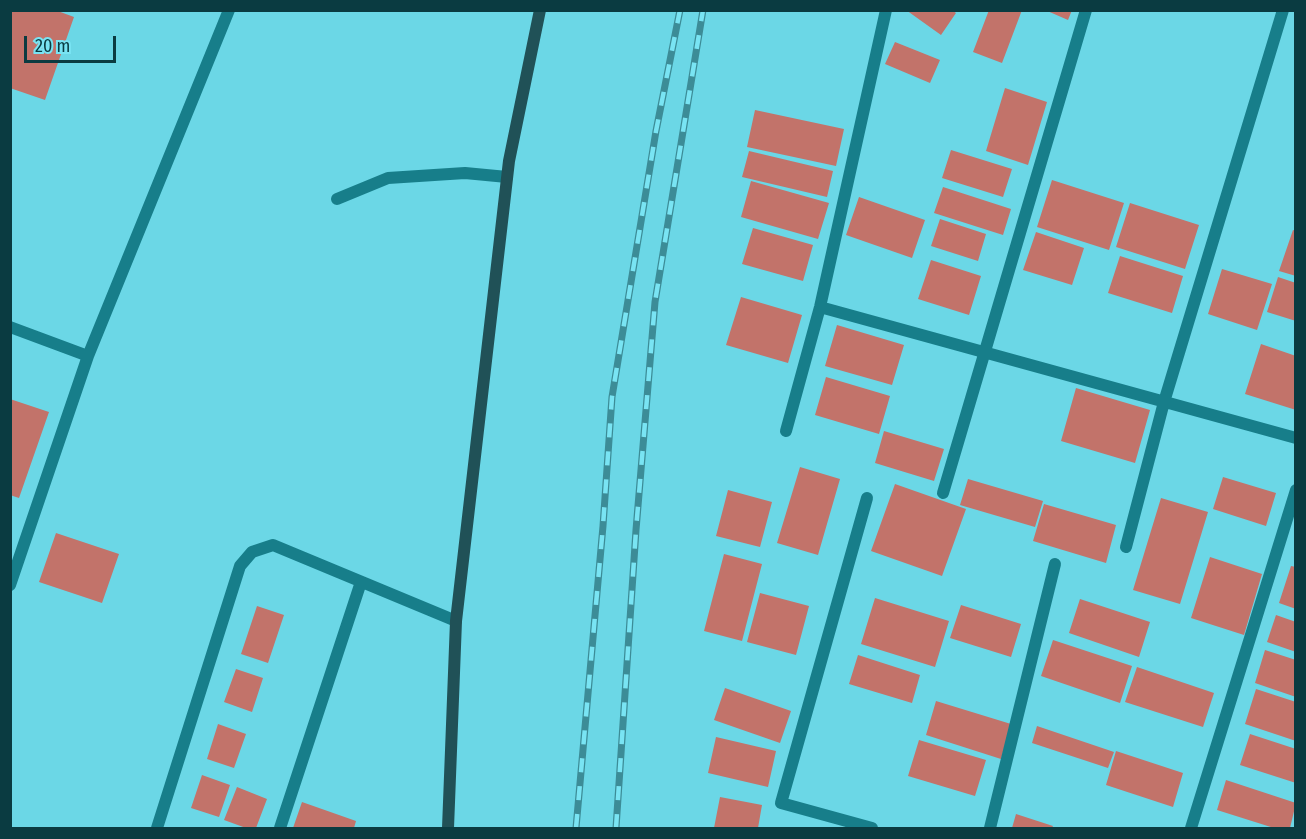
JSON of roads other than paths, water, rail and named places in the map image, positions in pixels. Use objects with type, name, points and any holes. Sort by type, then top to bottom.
[{"type":"street","points":[[10,585],[88,356],[230,10]]},
{"type":"street","points":[[448,828],[456,621],[507,177],[540,10]]},
{"type":"street","points":[[786,431],[820,307],[886,10]]},
{"type":"street","points":[[943,493],[1086,10]]},
{"type":"street","points":[[1126,547],[1164,402],[1283,10]]},
{"type":"street","points":[[337,199],[388,178],[465,173],[507,177]]},
{"type":"street","points":[[820,307],[1296,438]]},
{"type":"street","points":[[10,327],[88,356]]},
{"type":"street","points":[[1191,828],[1296,490]]},
{"type":"street","points":[[867,498],[781,803],[872,828]]},
{"type":"street","points":[[157,828],[240,566],[252,552],[273,545],[456,621]]},
{"type":"street","points":[[990,828],[1055,564]]},
{"type":"street","points":[[280,828],[361,582]]},
{"type":"railway","points":[[576,828],[612,397],[656,131],[680,10]]},
{"type":"railway","points":[[616,828],[636,530],[655,302],[703,10]]}]
